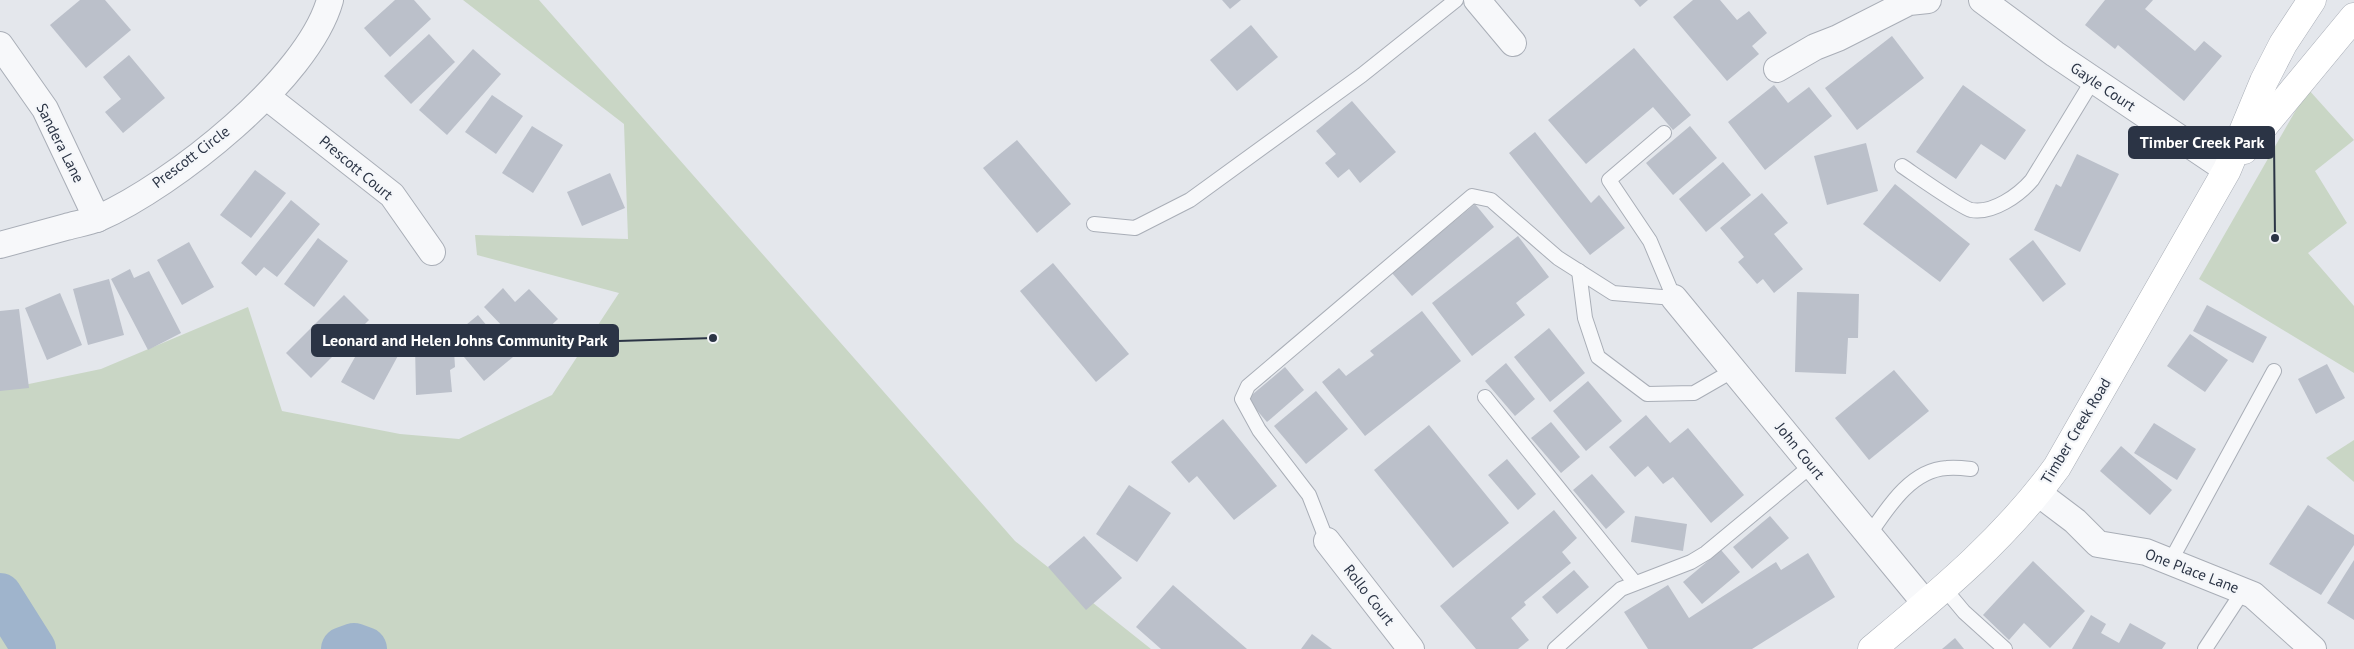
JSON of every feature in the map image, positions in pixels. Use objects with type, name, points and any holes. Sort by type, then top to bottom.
[{"type":"street","name":"Prescott Circle","points":[[0,245],[97,219],[129,203],[186,165],[267,97],[315,36],[330,0]]},
{"type":"street","points":[[1477,0],[1513,43]]},
{"type":"street","points":[[1777,69],[1815,47],[1838,38],[1909,2],[1928,0]]},
{"type":"street","name":"Gayle Court","points":[[1982,0],[2093,80],[2227,170]]},
{"type":"street","name":"Timber Creek Road","points":[[1872,649],[1935,596],[2002,535],[2038,493],[2057,467],[2227,170],[2275,59],[2312,0]]},
{"type":"street","name":"Timber Creek Road","points":[[2227,170],[2354,17]]},
{"type":"street","name":"Sandera Lane","points":[[0,45],[45,109],[97,219]]},
{"type":"street","name":"Prescott Court","points":[[267,97],[392,195],[432,252]]},
{"type":"street","name":"John Court","points":[[1674,298],[1870,535],[1935,596]]},
{"type":"street","name":"One Place Lane","points":[[2038,493],[2075,521],[2098,544],[2146,552],[2253,595],[2313,649]]},
{"type":"street","name":"Rollo Court","points":[[1327,541],[1411,649]]},
{"type":"lane","points":[[1094,224],[1135,228],[1190,200],[1354,80],[1456,0]]},
{"type":"lane","points":[[1902,166],[1970,210],[1990,208],[2021,191],[2032,180],[2093,80]]},
{"type":"lane","points":[[1327,541],[1309,495],[1259,430],[1242,400],[1248,386],[1472,196],[1491,200],[1558,258],[1613,292],[1674,298],[1650,241],[1609,180],[1664,133]]},
{"type":"lane","points":[[1580,271],[1585,318],[1598,357],[1647,394],[1694,393],[1734,370]]},
{"type":"lane","points":[[2170,562],[2274,371]]},
{"type":"lane","points":[[1485,397],[1635,583]]},
{"type":"lane","points":[[1554,649],[1621,589],[1691,562],[1706,553],[1812,466]]},
{"type":"lane","points":[[1870,535],[1888,508],[1912,480],[1946,468],[1971,468]]},
{"type":"lane","points":[[2206,649],[2243,591]]},
{"type":"lane","points":[[1935,596],[1964,612],[2005,649]]},
{"type":"green space","points":[[463,0],[539,0],[1015,541],[1151,649],[0,649],[0,390],[101,369],[248,307],[282,411],[400,434],[459,439],[552,395],[619,293],[477,255],[475,235],[628,239],[624,124]]},
{"type":"green space","points":[[2308,89],[2354,140],[2315,171],[2347,223],[2308,253],[2354,306],[2354,373],[2199,279]]},
{"type":"green space","points":[[2354,440],[2354,482],[2326,458]]},
{"type":"building","points":[[80,0],[105,0],[131,30],[86,68],[50,25]]},
{"type":"building","points":[[395,0],[414,0],[431,19],[390,57],[364,28]]},
{"type":"building","points":[[1222,0],[1241,0],[1230,9]]},
{"type":"building","points":[[1634,0],[1648,0],[1640,7]]},
{"type":"building","points":[[1693,0],[1720,0],[1737,20],[1749,11],[1767,33],[1752,46],[1759,54],[1727,81],[1673,17]]},
{"type":"building","points":[[2105,0],[2153,0],[2145,9],[2195,51],[2204,41],[2222,56],[2184,101],[2118,45],[2115,49],[2085,25]]},
{"type":"building","points":[[1251,25],[1278,57],[1237,91],[1210,60]]},
{"type":"building","points":[[429,34],[455,62],[411,104],[384,76]]},
{"type":"building","points":[[1892,36],[1924,78],[1857,130],[1825,88]]},
{"type":"building","points":[[1634,48],[1691,115],[1673,130],[1653,107],[1586,164],[1548,120]]},
{"type":"building","points":[[473,49],[501,74],[447,135],[419,110]]},
{"type":"building","points":[[129,55],[165,98],[123,133],[105,112],[121,99],[103,77]]},
{"type":"building","points":[[1774,85],[1788,103],[1809,87],[1832,116],[1765,170],[1728,122]]},
{"type":"building","points":[[1963,85],[2026,130],[2005,160],[1981,144],[1956,179],[1916,152]]},
{"type":"building","points":[[492,95],[523,116],[496,154],[465,132]]},
{"type":"building","points":[[1352,101],[1396,152],[1360,183],[1349,169],[1338,178],[1325,163],[1336,154],[1316,131]]},
{"type":"building","points":[[532,126],[563,145],[533,193],[502,173]]},
{"type":"building","points":[[1690,126],[1717,158],[1673,195],[1646,163]]},
{"type":"building","points":[[1535,132],[1591,203],[1599,195],[1625,228],[1590,255],[1509,153]]},
{"type":"building","points":[[1017,140],[1071,204],[1037,233],[983,168]]},
{"type":"building","points":[[1866,143],[1878,191],[1827,205],[1814,156]]},
{"type":"building","points":[[2077,154],[2119,174],[2080,252],[2034,230],[2056,184],[2061,187]]},
{"type":"building","points":[[1723,162],[1751,195],[1706,232],[1679,199]]},
{"type":"building","points":[[255,170],[286,193],[251,238],[220,215]]},
{"type":"building","points":[[610,173],[625,208],[582,226],[567,192]]},
{"type":"building","points":[[1895,184],[1970,244],[1940,282],[1863,224]]},
{"type":"building","points":[[1762,193],[1788,223],[1774,234],[1803,269],[1774,293],[1763,279],[1757,284],[1738,262],[1744,257],[1720,228]]},
{"type":"building","points":[[291,200],[320,224],[277,277],[264,267],[256,276],[241,263]]},
{"type":"building","points":[[1475,204],[1494,227],[1412,296],[1392,273]]},
{"type":"building","points":[[1518,236],[1549,277],[1516,303],[1525,315],[1472,356],[1432,303]]},
{"type":"building","points":[[318,238],[348,261],[314,307],[284,284]]},
{"type":"building","points":[[2033,240],[2066,284],[2043,302],[2009,259]]},
{"type":"building","points":[[189,242],[214,287],[182,305],[157,260]]},
{"type":"building","points":[[1053,263],[1129,354],[1096,382],[1020,291]]},
{"type":"building","points":[[130,269],[134,278],[149,271],[181,333],[148,350],[111,279]]},
{"type":"building","points":[[109,279],[124,335],[88,345],[73,289]]},
{"type":"building","points":[[503,288],[515,302],[529,289],[558,319],[525,350],[484,307]]},
{"type":"building","points":[[1797,292],[1859,294],[1858,338],[1848,338],[1846,374],[1795,372]]},
{"type":"building","points":[[60,293],[82,345],[47,360],[25,308]]},
{"type":"building","points":[[344,295],[369,320],[311,378],[286,353]]},
{"type":"building","points":[[2207,305],[2267,337],[2253,363],[2193,331]]},
{"type":"building","points":[[19,309],[29,388],[0,391],[0,311]]},
{"type":"building","points":[[1422,311],[1461,361],[1365,436],[1322,382],[1339,368],[1346,376],[1374,355],[1370,351]]},
{"type":"building","points":[[478,315],[513,357],[484,381],[449,339]]},
{"type":"building","points":[[1549,328],[1585,373],[1550,402],[1514,357]]},
{"type":"building","points":[[368,334],[400,352],[374,400],[341,382]]},
{"type":"building","points":[[2190,334],[2228,360],[2205,392],[2167,366]]},
{"type":"building","points":[[443,339],[444,351],[454,350],[455,367],[450,370],[452,392],[416,395],[415,345]]},
{"type":"building","points":[[1506,363],[1535,399],[1515,416],[1485,381]]},
{"type":"building","points":[[2327,364],[2345,398],[2316,414],[2298,379]]},
{"type":"building","points":[[1285,367],[1304,390],[1267,422],[1247,399]]},
{"type":"building","points":[[1894,370],[1929,411],[1869,460],[1835,418]]},
{"type":"building","points":[[1588,381],[1622,421],[1586,451],[1553,411]]},
{"type":"building","points":[[1316,391],[1348,429],[1306,464],[1274,426]]},
{"type":"building","points":[[1646,415],[1670,443],[1688,428],[1744,495],[1711,523],[1673,477],[1663,484],[1648,466],[1635,477],[1609,447]]},
{"type":"building","points":[[1223,419],[1277,486],[1234,520],[1197,476],[1189,483],[1171,462]]},
{"type":"building","points":[[1551,422],[1580,457],[1561,473],[1531,438]]},
{"type":"building","points":[[2154,423],[2196,449],[2177,480],[2134,453]]},
{"type":"building","points":[[1429,425],[1509,523],[1453,568],[1374,470]]},
{"type":"building","points":[[2121,446],[2172,490],[2150,515],[2100,471]]},
{"type":"building","points":[[1507,459],[1536,494],[1518,510],[1488,475]]},
{"type":"building","points":[[1592,474],[1625,512],[1606,529],[1573,490]]},
{"type":"building","points":[[1129,485],[1171,513],[1137,562],[1096,534]]},
{"type":"building","points":[[2308,505],[2354,535],[2354,545],[2321,595],[2269,564]]},
{"type":"building","points":[[1554,510],[1577,538],[1562,552],[1571,563],[1524,602],[1526,605],[1511,618],[1529,640],[1518,649],[1476,649],[1440,606]]},
{"type":"building","points":[[1635,516],[1687,524],[1683,551],[1631,542]]},
{"type":"building","points":[[1770,516],[1789,538],[1752,569],[1733,547]]},
{"type":"building","points":[[1084,536],[1122,578],[1086,610],[1048,567]]},
{"type":"building","points":[[1721,550],[1740,572],[1702,604],[1683,582]]},
{"type":"building","points":[[1808,553],[1835,597],[1752,649],[1648,649],[1624,612],[1668,585],[1689,618],[1776,562],[1781,570]]},
{"type":"building","points":[[2354,560],[2354,620],[2327,603]]},
{"type":"building","points":[[2033,561],[2085,611],[2050,648],[2024,623],[2009,640],[1983,615]]},
{"type":"building","points":[[1574,570],[1589,587],[1557,614],[1542,597]]},
{"type":"building","points":[[1173,585],[1247,649],[1161,649],[1136,627]]},
{"type":"building","points":[[2091,615],[2106,624],[2101,633],[2119,643],[2130,623],[2166,643],[2162,649],[2072,649]]},
{"type":"building","points":[[1312,634],[1332,649],[1301,649]]},
{"type":"building","points":[[1955,638],[1964,649],[1942,649]]},
{"type":"waterway","points":[[0,595],[34,649]]},
{"type":"waterway","points":[[343,649],[354,645],[365,649]]},
{"type":"place","name":"Timber Creek Park","points":[[2275,238]]},
{"type":"place","name":"Leonard and Helen Johns Community Park","points":[[713,338]]}]
